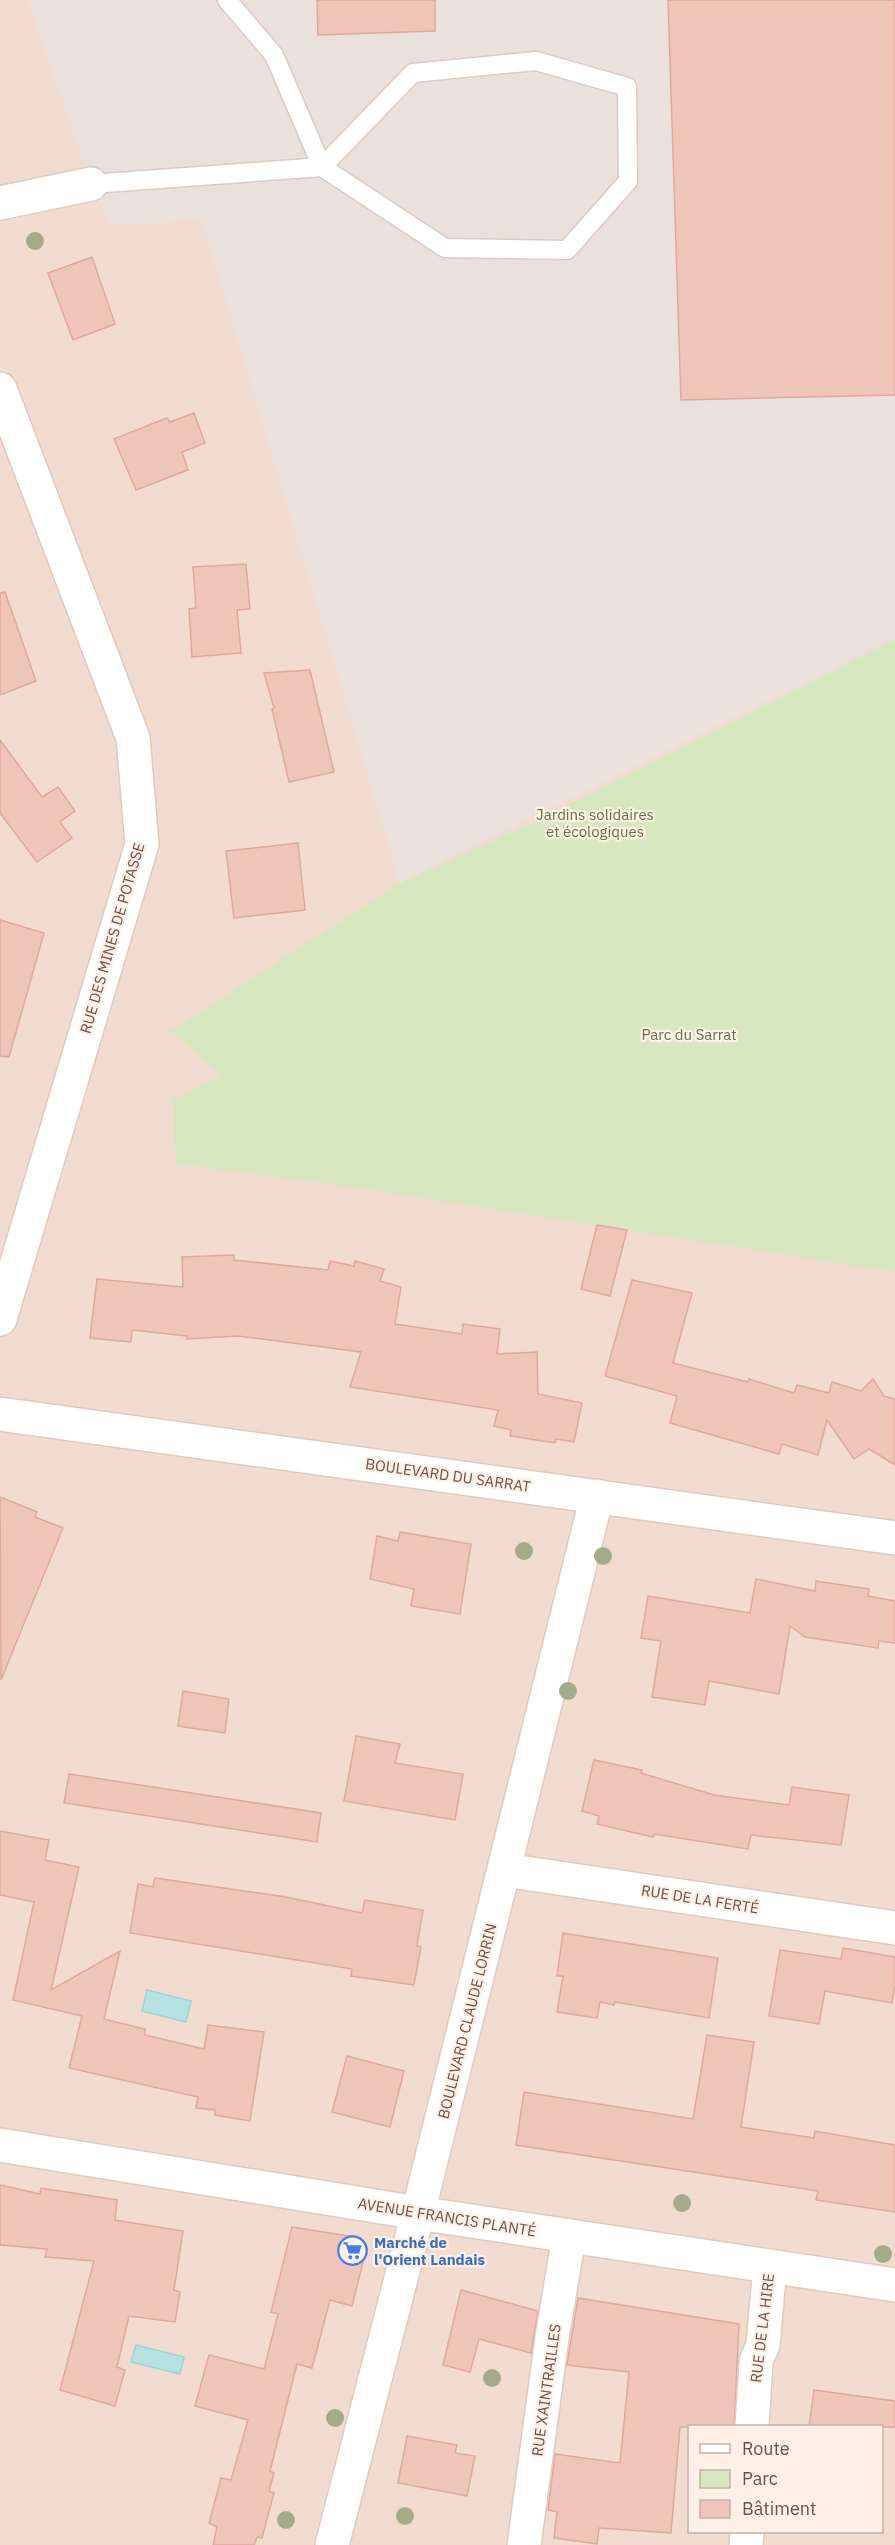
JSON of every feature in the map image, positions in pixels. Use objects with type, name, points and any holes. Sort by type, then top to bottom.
[{"type":"street","points":[[0,203],[91,184]]},
{"type":"street","name":"RUE DES MINES DE POTASSE","points":[[0,389],[133,738],[142,844],[0,1320]]},
{"type":"street","name":"BOULEVARD DU SARRAT","points":[[0,1414],[895,1539]]},
{"type":"street","name":"BOULEVARD CLAUDE LORRIN","points":[[332,2545],[505,1870],[597,1496]]},
{"type":"street","name":"RUE DE LA FERTÉ","points":[[505,1870],[895,1928]]},
{"type":"street","name":"AVENUE FRANCIS PLANTÉ","points":[[0,2145],[418,2213],[895,2285]]},
{"type":"street","name":"RUE XAINTRAILLES","points":[[524,2545],[552,2338],[569,2236]]},
{"type":"street","name":"RUE DE LA HIRE","points":[[752,2425],[756,2361],[763,2345],[770,2266]]},
{"type":"lane","points":[[91,184],[322,167],[413,73],[536,61],[627,87],[628,181],[567,250],[445,248],[322,167],[274,55],[227,0]]},
{"type":"shaded area","points":[[0,0],[895,0],[895,2545],[0,2545]]},
{"type":"shaded area","points":[[28,0],[895,0],[895,637],[400,883],[202,220],[111,225],[91,184]]},
{"type":"green space","name":"Parc du Sarrat","points":[[895,640],[895,1272],[332,1184],[176,1164],[173,1101],[221,1075],[171,1031],[400,883],[535,822]]},
{"type":"water","points":[[147,1990],[191,2001],[186,2022],[142,2011]]},
{"type":"water","points":[[136,2345],[184,2357],[180,2374],[131,2362]]},
{"type":"building","points":[[317,0],[435,0],[435,31],[318,35]]},
{"type":"building","points":[[668,0],[895,0],[895,395],[681,400]]},
{"type":"building","points":[[92,257],[115,324],[73,340],[48,273]]},
{"type":"building","points":[[194,413],[205,443],[182,452],[188,470],[136,490],[114,439],[167,418],[170,422]]},
{"type":"building","points":[[246,564],[250,609],[237,610],[241,653],[192,657],[189,609],[196,608],[193,567]]},
{"type":"building","points":[[5,592],[36,681],[0,695],[0,593]]},
{"type":"building","points":[[310,670],[334,772],[289,782],[272,709],[274,708],[264,673]]},
{"type":"building","points":[[0,740],[42,797],[58,787],[75,811],[60,822],[72,838],[37,862],[0,813]]},
{"type":"building","points":[[298,843],[305,910],[234,918],[226,851]]},
{"type":"building","points":[[0,920],[44,933],[9,1057],[0,1056]]},
{"type":"building","points":[[597,1225],[627,1230],[610,1296],[581,1289]]},
{"type":"building","points":[[234,1255],[234,1260],[328,1270],[330,1261],[354,1266],[355,1261],[384,1269],[380,1281],[401,1287],[395,1324],[462,1334],[463,1324],[500,1329],[497,1354],[537,1352],[538,1394],[582,1403],[574,1442],[556,1439],[555,1443],[510,1436],[511,1430],[494,1426],[498,1410],[350,1387],[361,1352],[238,1336],[187,1339],[187,1336],[132,1330],[131,1342],[90,1338],[97,1279],[183,1287],[182,1257]]},
{"type":"building","points":[[632,1280],[692,1293],[673,1363],[748,1382],[749,1379],[794,1393],[797,1385],[829,1393],[832,1382],[861,1391],[873,1379],[884,1396],[895,1399],[895,1465],[869,1449],[854,1459],[827,1420],[818,1455],[782,1444],[779,1454],[670,1423],[677,1396],[605,1376]]},
{"type":"building","points":[[0,1497],[37,1512],[35,1517],[63,1528],[1,1680]]},
{"type":"building","points":[[400,1532],[471,1544],[460,1614],[411,1606],[414,1589],[370,1579],[377,1536],[398,1541]]},
{"type":"building","points":[[756,1579],[815,1591],[816,1581],[869,1589],[868,1596],[895,1601],[895,1643],[879,1641],[878,1648],[805,1637],[790,1626],[779,1694],[709,1681],[705,1705],[652,1697],[661,1641],[641,1638],[648,1596],[750,1613]]},
{"type":"building","points":[[183,1691],[229,1699],[225,1733],[178,1726]]},
{"type":"building","points":[[356,1736],[400,1744],[395,1763],[463,1774],[455,1820],[344,1801]]},
{"type":"building","points":[[594,1760],[642,1770],[641,1773],[714,1795],[789,1805],[792,1787],[849,1795],[841,1845],[751,1835],[748,1849],[654,1834],[653,1837],[597,1824],[599,1816],[582,1811]]},
{"type":"building","points":[[69,1774],[321,1813],[317,1842],[64,1803]]},
{"type":"building","points":[[0,1831],[49,1840],[45,1860],[79,1867],[51,1990],[120,1951],[104,2019],[145,2029],[145,2035],[204,2049],[208,2025],[264,2032],[250,2121],[215,2115],[215,2110],[196,2108],[198,2097],[69,2068],[82,2016],[13,2000],[34,1902],[0,1895]]},
{"type":"building","points":[[155,1878],[286,1897],[362,1913],[365,1900],[423,1910],[417,1946],[421,1947],[414,1985],[351,1976],[352,1969],[130,1933],[138,1884],[153,1887]]},
{"type":"building","points":[[563,1933],[718,1958],[709,2018],[615,2002],[614,2005],[600,2002],[597,2018],[557,2012],[563,1976],[557,1976]]},
{"type":"building","points":[[843,1948],[895,1957],[892,2003],[825,1991],[819,2024],[769,2016],[780,1950],[841,1959]]},
{"type":"building","points":[[707,2035],[754,2042],[741,2127],[814,2138],[815,2131],[895,2145],[895,2212],[816,2200],[818,2191],[516,2145],[524,2092],[693,2119]]},
{"type":"building","points":[[347,2056],[404,2071],[390,2127],[332,2112]]},
{"type":"building","points":[[0,2185],[40,2194],[41,2188],[117,2200],[115,2220],[183,2231],[174,2290],[180,2292],[175,2322],[129,2316],[117,2367],[125,2370],[115,2406],[60,2390],[94,2261],[45,2257],[47,2249],[0,2245]]},
{"type":"building","points":[[292,2227],[361,2238],[365,2254],[352,2306],[330,2300],[312,2368],[297,2364],[270,2471],[274,2473],[269,2491],[274,2493],[262,2538],[257,2537],[254,2545],[213,2545],[217,2527],[209,2523],[221,2478],[231,2480],[248,2420],[195,2406],[209,2355],[264,2369],[278,2314],[271,2312]]},
{"type":"building","points":[[461,2290],[538,2311],[531,2353],[479,2339],[470,2372],[443,2365]]},
{"type":"building","points":[[578,2298],[739,2324],[734,2425],[680,2427],[671,2533],[599,2528],[597,2544],[554,2538],[557,2512],[548,2510],[555,2454],[620,2463],[629,2372],[567,2365]]},
{"type":"building","points":[[814,2390],[895,2401],[895,2427],[809,2425]]},
{"type":"building","points":[[407,2436],[457,2445],[455,2453],[475,2456],[467,2496],[398,2483]]},
{"type":"place","name":"Marché de l'Orient Landais","points":[[353,2251]]},
{"type":"park label","name":"Jardins solidaires et écologiques","points":[[595,822]]}]
